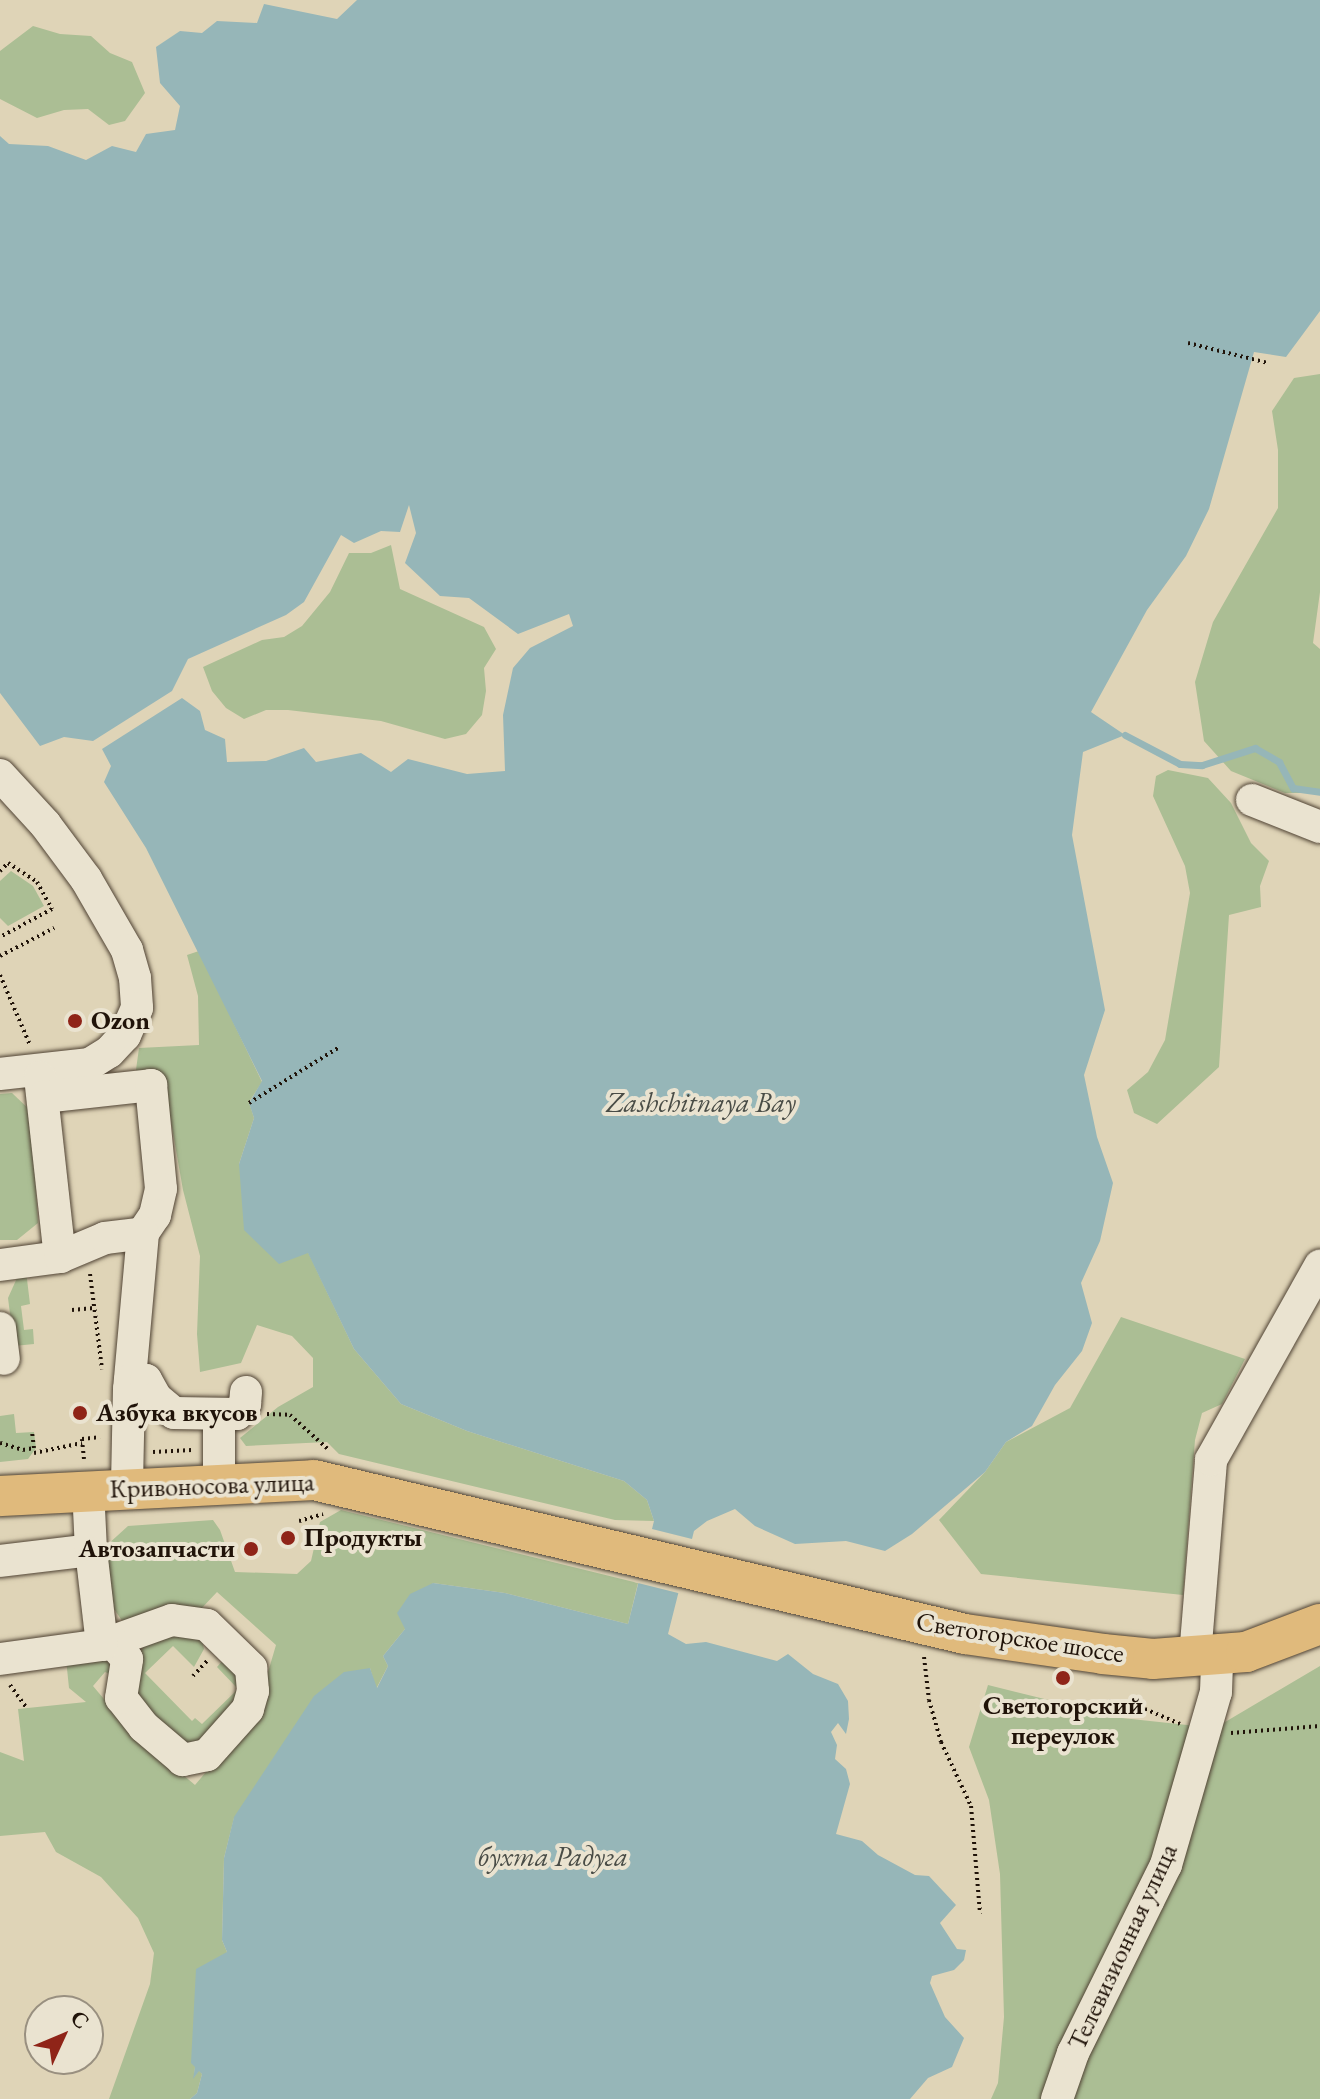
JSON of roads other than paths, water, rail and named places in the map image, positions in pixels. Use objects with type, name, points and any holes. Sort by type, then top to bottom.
[{"type":"main road","name":"Кривоносова улица","points":[[0,1496],[86,1474],[219,1466],[341,1484],[720,1575]]},
{"type":"main road","name":"Светогорское шоссе","points":[[720,1575],[965,1634],[1153,1659],[1246,1652],[1320,1624]]},
{"type":"street","points":[[0,775],[45,824],[86,879],[127,950],[135,978],[137,1008],[125,1035],[109,1052],[90,1064],[23,1066]]},
{"type":"street","points":[[1252,800],[1320,827]]},
{"type":"street","points":[[23,1066],[151,1085],[161,1189],[155,1215],[143,1233],[130,1380],[127,1472]]},
{"type":"street","points":[[23,1066],[74,1252]]},
{"type":"street","points":[[0,1265],[74,1252],[105,1238],[143,1233]]},
{"type":"street","points":[[1206,1656],[1211,1460],[1320,1266]]},
{"type":"street","points":[[130,1380],[146,1380],[156,1398],[174,1413],[234,1406],[219,1466]]},
{"type":"street","points":[[3,1669],[107,1643],[172,1620],[207,1625],[251,1668],[253,1691],[248,1709],[207,1755],[183,1760],[144,1727],[121,1698],[127,1659],[107,1643],[91,1550],[86,1474]]},
{"type":"street","points":[[0,1561],[91,1550]]},
{"type":"street","name":"Телевизионная улица","points":[[1057,2099],[1073,2053],[1166,1865],[1216,1692],[1206,1656]]},
{"type":"water","name":"Zashchitnaya Bay","points":[[357,0],[1320,0],[1320,311],[1286,357],[1254,352],[1209,509],[1186,556],[1147,610],[1091,712],[1125,735],[1083,752],[1072,835],[1105,1010],[1084,1075],[1097,1137],[1113,1183],[1100,1241],[1081,1283],[1092,1323],[1082,1351],[1055,1385],[1032,1426],[1006,1442],[985,1472],[912,1534],[885,1551],[846,1541],[795,1544],[755,1526],[735,1509],[707,1521],[694,1531],[668,1634],[686,1644],[706,1642],[777,1661],[788,1654],[813,1674],[838,1684],[848,1701],[849,1719],[846,1734],[838,1723],[831,1732],[837,1745],[835,1759],[846,1769],[850,1784],[836,1834],[862,1841],[878,1855],[915,1875],[929,1876],[956,1905],[940,1923],[957,1949],[966,1950],[964,1960],[954,1970],[932,1976],[930,1983],[945,2017],[964,2038],[952,2067],[928,2078],[910,2099],[190,2099],[197,2093],[202,2074],[199,2071],[193,2079],[195,2067],[191,2063],[196,1969],[227,1952],[222,1940],[224,1858],[234,1817],[314,1696],[344,1672],[370,1668],[377,1688],[388,1666],[383,1656],[405,1629],[397,1613],[410,1594],[433,1583],[505,1593],[628,1624],[654,1521],[647,1500],[624,1481],[467,1431],[401,1404],[354,1349],[308,1253],[279,1264],[244,1230],[239,1164],[254,1118],[249,1103],[262,1081],[146,848],[104,782],[111,766],[102,749],[182,698],[200,711],[205,730],[225,739],[227,762],[266,761],[304,748],[316,762],[361,753],[391,772],[408,759],[467,774],[505,771],[503,715],[513,668],[530,648],[573,626],[569,614],[518,634],[469,598],[440,596],[405,563],[416,533],[409,505],[400,532],[381,531],[354,543],[341,535],[304,602],[286,615],[188,659],[172,691],[93,741],[64,737],[40,746],[0,693],[0,136],[9,144],[48,146],[86,160],[112,146],[136,152],[146,134],[175,130],[180,106],[160,83],[156,47],[180,31],[202,33],[217,21],[257,23],[264,4],[337,19]]},
{"type":"waterway","points":[[1125,735],[1180,764],[1202,765],[1255,748],[1279,762],[1293,788],[1320,792]]},
{"type":"place","name":"Ozon","points":[[75,1021]]},
{"type":"place","name":"Азбука вкусов","points":[[80,1413]]},
{"type":"place","name":"Продукты","points":[[288,1538]]},
{"type":"place","name":"Автозапчасти","points":[[251,1549]]},
{"type":"place","name":"Светогорский переулок","points":[[1063,1678]]},
{"type":"water label","name":"бухта Радуга","points":[[553,1856]]}]
